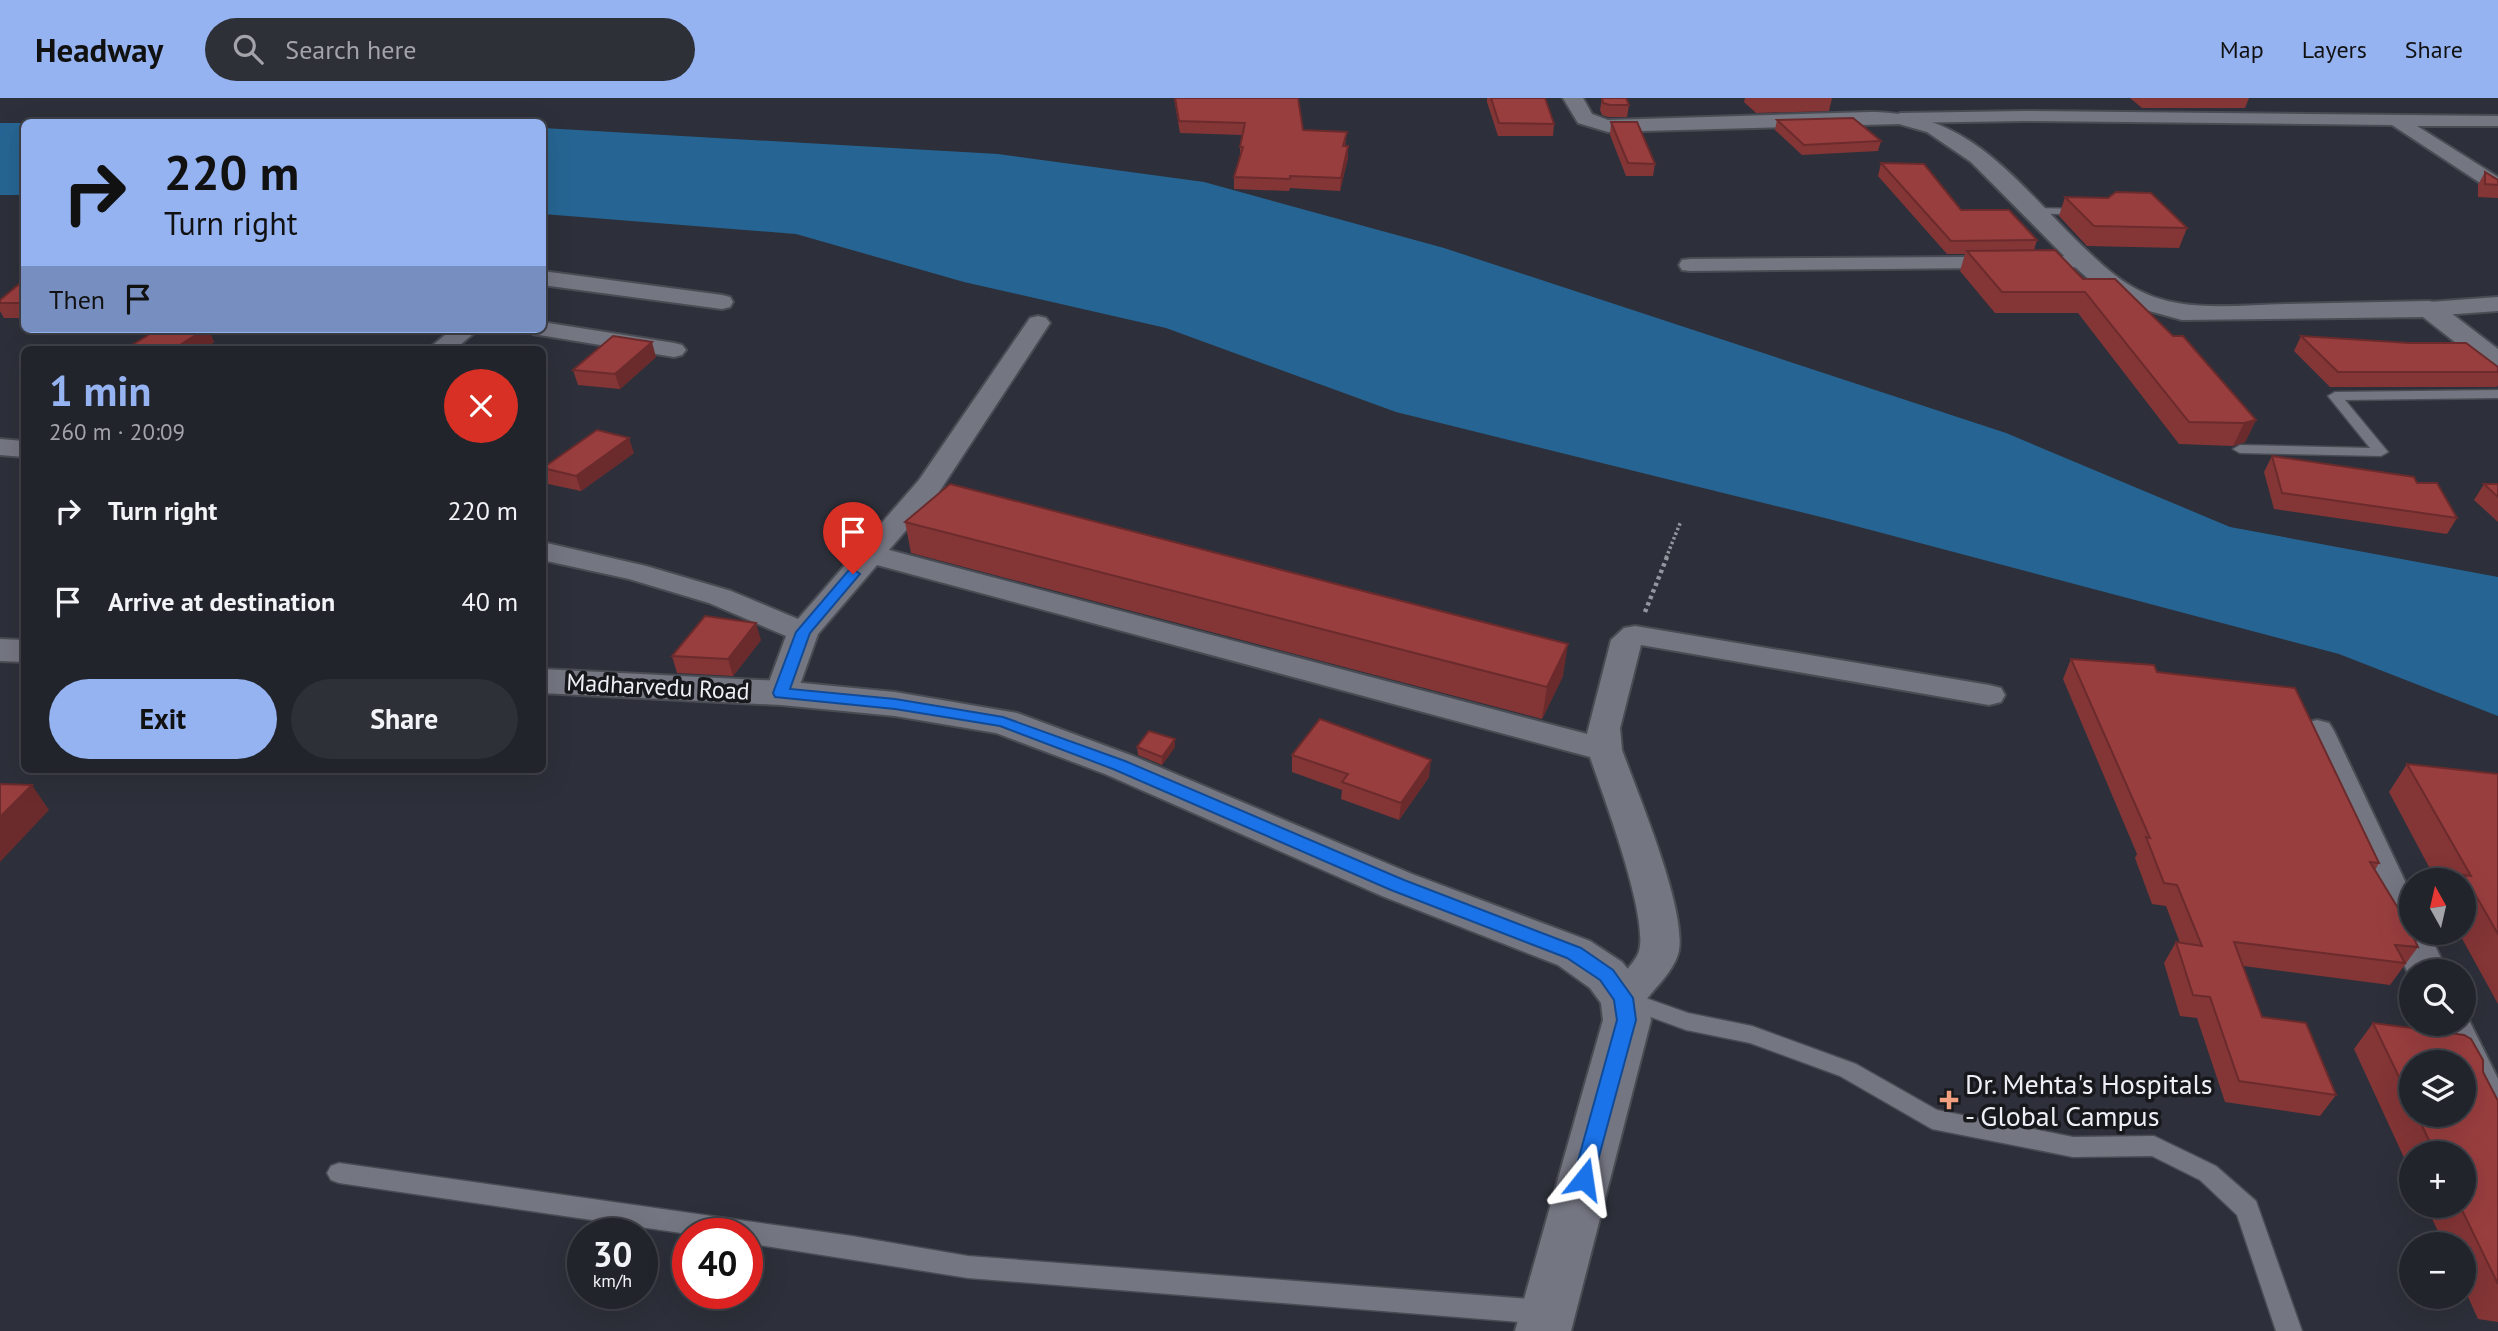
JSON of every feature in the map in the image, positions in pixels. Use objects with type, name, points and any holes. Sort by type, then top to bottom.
[{"type":"main road","points":[[1573,98],[1579,115],[1608,127],[1900,118],[1934,128],[1979,157],[2084,262],[2110,285],[2133,298],[2182,312],[2429,309],[2498,362]]},
{"type":"main road","points":[[0,650],[21,651]]},
{"type":"main road","name":"Madharvedu Road","points":[[546,681],[781,693],[895,704],[1003,722],[1119,765],[1397,885],[1574,953],[1606,975],[1624,998]]},
{"type":"main road","points":[[1545,1322],[1627,1020],[1624,998]]},
{"type":"street","points":[[2245,98],[2272,119]]},
{"type":"street","points":[[2362,98],[2498,186]]},
{"type":"street","points":[[1900,118],[2025,116],[2498,121]]},
{"type":"street","points":[[1690,265],[2084,262]]},
{"type":"street","points":[[546,278],[722,302]]},
{"type":"street","points":[[2429,309],[2498,304]]},
{"type":"street","points":[[781,693],[803,632],[929,486],[1038,323]]},
{"type":"street","points":[[546,330],[674,349]]},
{"type":"street","points":[[444,346],[462,333]]},
{"type":"street","points":[[0,447],[21,449]]},
{"type":"street","points":[[546,552],[636,572],[720,597],[803,632]]},
{"type":"street","points":[[870,554],[1605,750]]},
{"type":"street","points":[[1624,998],[1659,954],[1661,937],[1654,903],[1605,750],[1603,728],[1627,640],[1635,635],[1989,695]]},
{"type":"street","points":[[2317,732],[2421,959]]},
{"type":"street","points":[[2456,1036],[2498,1123]]},
{"type":"lane","points":[[2033,211],[2088,212]]},
{"type":"lane","points":[[2241,449],[2381,452],[2335,396],[2498,394]]},
{"type":"lane","points":[[1624,998],[1686,1021],[1752,1035],[1848,1070],[1932,1119],[2073,1147],[2154,1146],[2208,1173],[2247,1209],[2289,1331]]},
{"type":"lane","points":[[339,1173],[852,1247],[968,1267],[1545,1322]]},
{"type":"path","points":[[1635,635],[1681,520]]},
{"type":"water","points":[[370,117],[399,119],[240,119]]},
{"type":"water","points":[[0,123],[21,123],[21,195],[0,195]]},
{"type":"water","points":[[546,128],[998,154],[1204,182],[1444,248],[2006,433],[2230,527],[2498,577],[2498,716],[2339,654],[1833,520],[1396,412],[1166,328],[964,282],[796,234],[546,214]]},
{"type":"building","points":[[1175,98],[1298,98],[1303,130],[1347,132],[1343,146],[1348,146],[1341,178],[1234,177],[1243,147],[1240,147],[1245,123],[1179,121]]},
{"type":"building","points":[[1491,98],[1545,98],[1554,124],[1499,123]]},
{"type":"building","points":[[1602,98],[1626,98],[1629,105],[1610,105],[1603,103]]},
{"type":"building","points":[[1853,118],[1881,141],[1804,145],[1777,120]]},
{"type":"building","points":[[1611,122],[1637,122],[1655,164],[1628,163]]},
{"type":"building","points":[[1881,163],[1924,164],[1961,210],[2009,210],[2037,240],[1951,241]]},
{"type":"building","points":[[2485,172],[2498,180],[2498,185],[2485,184]]},
{"type":"building","points":[[2116,192],[2151,193],[2187,228],[2094,226],[2065,197],[2108,198]]},
{"type":"building","points":[[2055,250],[2083,279],[2115,279],[2173,336],[2183,336],[2256,420],[2244,423],[2189,422],[2085,292],[2002,292],[1967,251]]},
{"type":"building","points":[[21,282],[21,303],[0,303],[0,300]]},
{"type":"building","points":[[152,333],[199,333],[178,346],[131,346]]},
{"type":"building","points":[[613,336],[652,342],[615,374],[573,370]]},
{"type":"building","points":[[2301,336],[2409,343],[2466,343],[2498,367],[2498,372],[2338,372]]},
{"type":"building","points":[[597,430],[629,438],[576,476],[546,469],[546,466]]},
{"type":"building","points":[[2272,456],[2414,477],[2417,483],[2437,483],[2457,518],[2282,493]]},
{"type":"building","points":[[950,484],[1568,644],[1547,687],[905,522]]},
{"type":"building","points":[[2484,484],[2498,484],[2498,497]]},
{"type":"building","points":[[705,616],[756,623],[728,659],[672,656]]},
{"type":"building","points":[[2071,659],[2154,665],[2157,672],[2295,688],[2379,863],[2370,862],[2399,910],[2399,945],[2418,947],[2395,945],[2403,959],[2399,959],[2399,962],[2234,942],[2262,1017],[2306,1023],[2336,1095],[2239,1081],[2210,997],[2193,995],[2176,942],[2202,946],[2177,885],[2164,883],[2146,837],[2150,838]]},
{"type":"building","points":[[1320,719],[1431,760],[1401,803],[1342,782],[1348,774],[1292,755]]},
{"type":"building","points":[[1149,731],[1175,739],[1162,757],[1137,747]]},
{"type":"building","points":[[2407,764],[2498,774],[2498,934],[2476,896],[2476,868],[2466,868]]},
{"type":"building","points":[[0,784],[32,785],[0,817]]},
{"type":"building","points":[[2373,1023],[2399,1026],[2399,1036],[2466,1036],[2471,1039],[2483,1060],[2483,1072],[2498,1101],[2498,1284],[2476,1239],[2476,1232],[2473,1232],[2466,1218],[2476,1218],[2476,1141],[2429,1141],[2423,1127],[2476,1127],[2476,1050],[2399,1050],[2399,1077]]},
{"type":"place","name":"Dr. Mehta's Hospitals - Global Campus","points":[[1949,1100]]},
{"type":"route","points":[[853,574],[803,632],[781,693],[895,704],[1003,722],[1119,765],[1397,885],[1574,953],[1606,975],[1624,998],[1627,1020],[1584,1179]]}]
